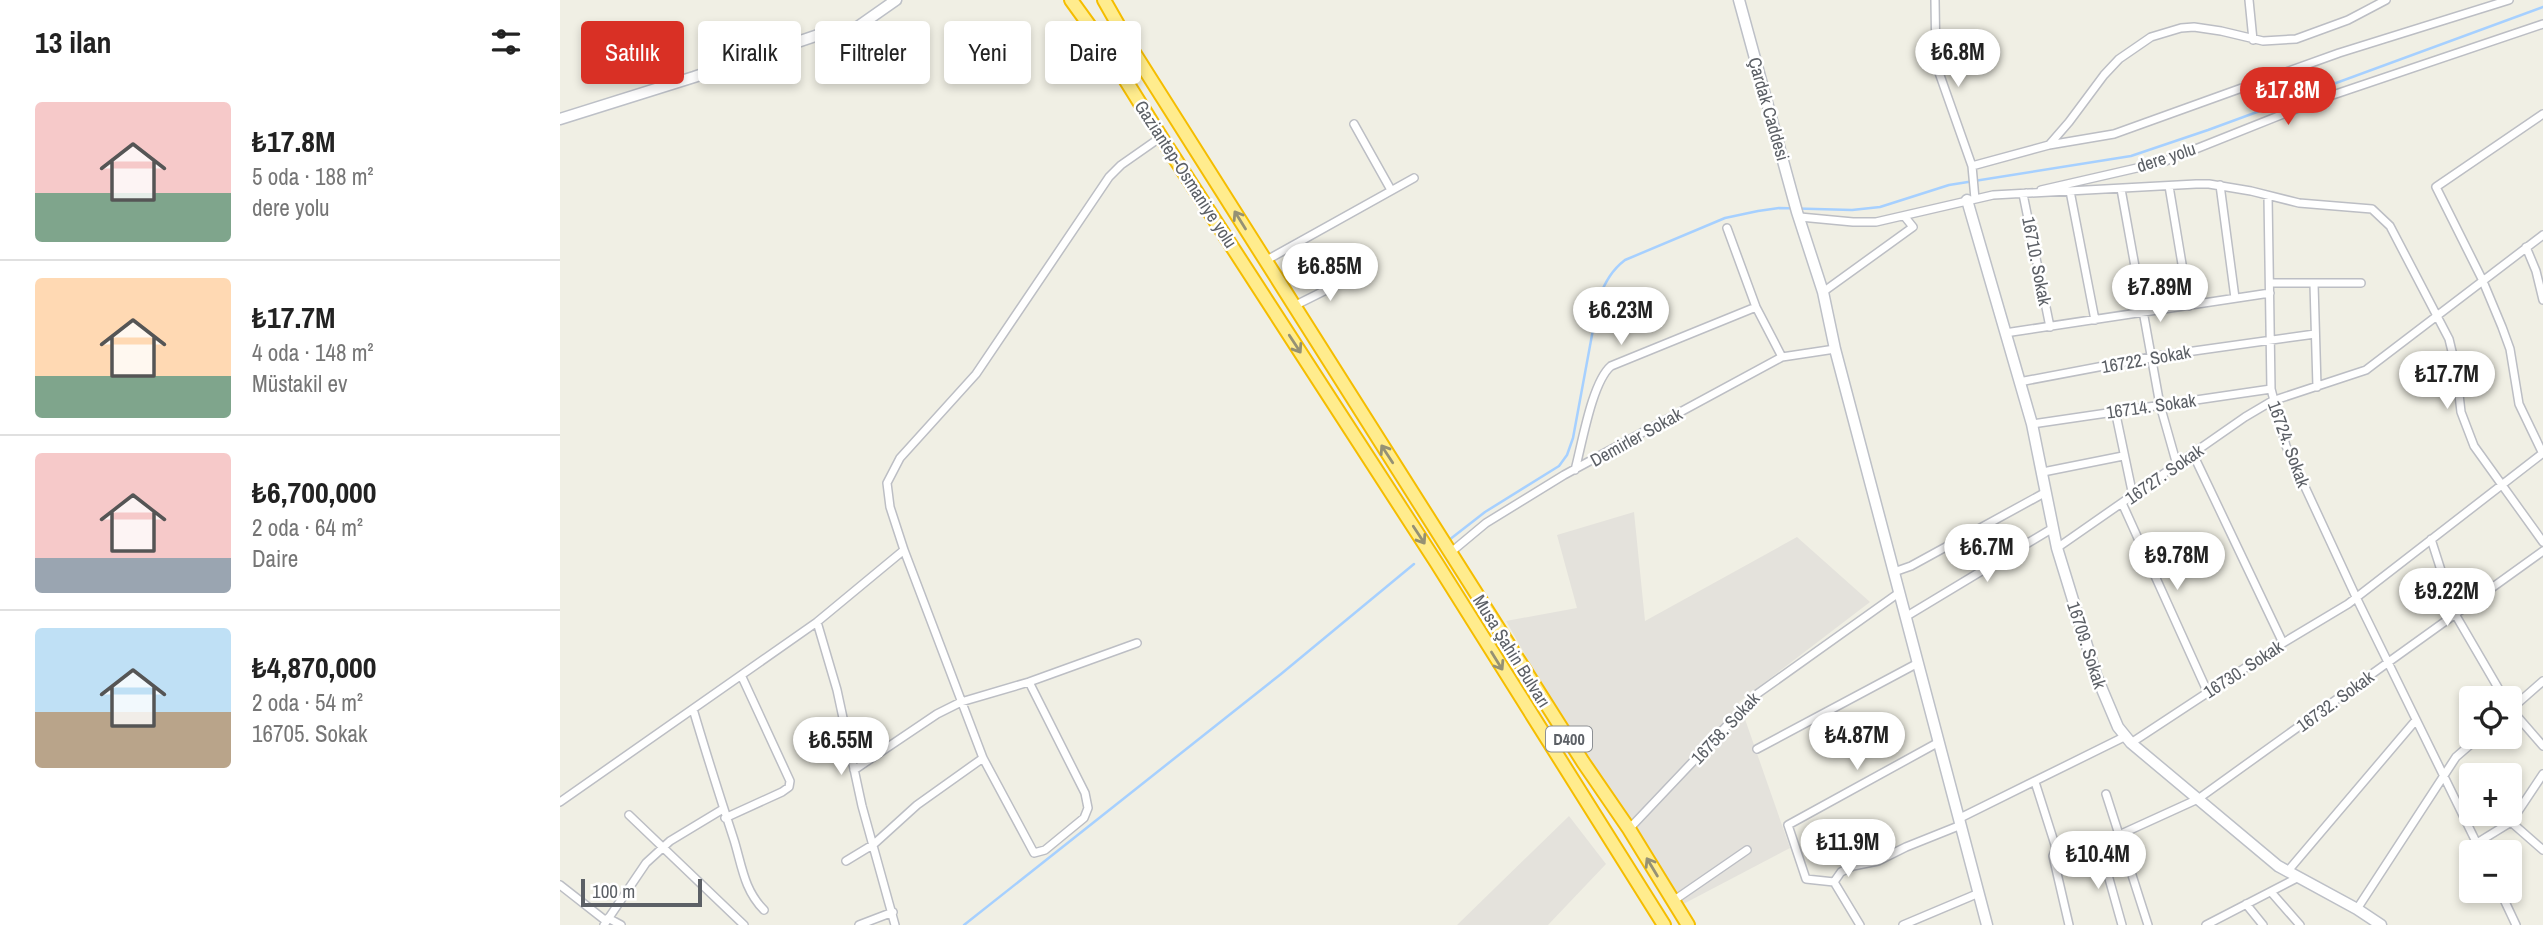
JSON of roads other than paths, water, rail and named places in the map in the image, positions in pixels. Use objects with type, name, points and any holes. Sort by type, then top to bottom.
[{"type":"highway","name":"Gaziantep-Osmaniye yolu","points":[[1070,0],[1105,47],[1436,562]]},
{"type":"highway","name":"Gaziantep-Osmaniye yolu","points":[[1104,0],[1133,51],[1450,553]]},
{"type":"highway","name":"Musa Şahin Bulvarı","points":[[1450,553],[1688,925]]},
{"type":"highway","name":"Musa Şahin Bulvarı","points":[[1436,562],[1664,925]]},
{"type":"street","points":[[560,119],[830,31],[846,35],[896,0]]},
{"type":"street","name":"Çardak Caddesi","points":[[1739,0],[1789,182],[1823,292],[1835,349],[1987,925]]},
{"type":"street","points":[[1935,0],[1938,76],[1972,169],[1974,187],[1971,200]]},
{"type":"street","points":[[2249,0],[2253,40]]},
{"type":"street","points":[[2049,145],[2119,59],[2151,37],[2194,27],[2253,40],[2296,39],[2348,20],[2386,0]]},
{"type":"street","points":[[1972,169],[2049,145],[2113,134],[2339,53],[2509,0]]},
{"type":"street","name":"dere yolu","points":[[2023,194],[2163,162],[2321,99],[2543,24]]},
{"type":"street","points":[[2543,114],[2437,187],[2482,279],[2510,349],[2519,404],[2543,454]]},
{"type":"street","points":[[1354,124],[1391,190]]},
{"type":"street","points":[[1029,682],[1085,793],[1088,808],[1084,818],[1045,850],[1034,853],[983,758],[904,550],[890,507],[887,482],[900,458],[976,374],[1109,177],[1121,165],[1161,137]]},
{"type":"street","points":[[1265,261],[1414,178]]},
{"type":"street","points":[[1799,214],[1853,222],[1876,222],[1971,200],[2023,194],[2220,185],[2323,206],[2372,209],[2390,226],[2449,339],[2456,368],[2461,412],[2474,446],[2543,542]]},
{"type":"street","points":[[2220,185],[2235,298]]},
{"type":"street","points":[[2169,186],[2189,306]]},
{"type":"street","points":[[2121,189],[2160,405],[2177,465]]},
{"type":"street","points":[[2070,191],[2095,320]]},
{"type":"street","name":"16710. Sokak","points":[[2023,194],[2050,327]]},
{"type":"street","name":"16724. Sokak","points":[[2268,196],[2272,401],[2293,464],[2476,840]]},
{"type":"street","name":"16709. Sokak","points":[[1971,200],[2005,333],[2032,424],[2057,548],[2096,676],[2118,727],[2129,740],[2287,872],[2357,909],[2381,925]]},
{"type":"street","points":[[1823,292],[1913,227],[1905,217]]},
{"type":"street","points":[[1727,228],[1756,307],[1782,357]]},
{"type":"street","name":"16727. Sokak","points":[[2057,548],[2272,401],[2367,370],[2482,279],[2543,235]]},
{"type":"street","points":[[2526,247],[2536,271],[2543,300]]},
{"type":"street","points":[[1294,306],[1354,276]]},
{"type":"street","points":[[2270,283],[2361,283]]},
{"type":"street","points":[[2314,284],[2317,387]]},
{"type":"street","points":[[2005,333],[2270,293]]},
{"type":"street","points":[[1575,470],[1595,393],[1604,372],[1611,366],[1756,307]]},
{"type":"street","name":"16722. Sokak","points":[[2019,382],[2151,357],[2315,334]]},
{"type":"street","name":"Demirler Sokak","points":[[1450,553],[1486,523],[1575,470],[1782,357],[1835,349]]},
{"type":"street","name":"16714. Sokak","points":[[2032,424],[2271,389]]},
{"type":"street","points":[[2115,410],[2133,496]]},
{"type":"street","points":[[2193,454],[2283,643]]},
{"type":"street","name":"16730. Sokak","points":[[1834,882],[1841,872],[1853,866],[1878,862],[2035,782],[2129,740],[2208,693],[2283,643],[2335,613],[2543,454]]},
{"type":"street","points":[[2043,472],[2123,456]]},
{"type":"street","points":[[1894,572],[1911,566],[2046,492]]},
{"type":"street","points":[[2122,503],[2208,693]]},
{"type":"street","points":[[1907,615],[2053,528]]},
{"type":"street","points":[[2431,539],[2455,614],[2497,686]]},
{"type":"street","points":[[560,802],[742,677],[817,622],[904,550]]},
{"type":"street","name":"16732. Sokak","points":[[2119,835],[2198,799],[2543,551]]},
{"type":"street","name":"16758. Sokak","points":[[1629,829],[1757,694],[1900,592]]},
{"type":"street","points":[[817,622],[837,690],[862,806],[895,925]]},
{"type":"street","points":[[854,770],[937,714],[961,702],[1029,682],[1137,643]]},
{"type":"street","points":[[1757,749],[1918,663]]},
{"type":"street","points":[[726,818],[782,792],[789,787],[790,781],[742,677]]},
{"type":"street","points":[[2522,699],[2543,681]]},
{"type":"street","points":[[693,709],[744,881],[764,910]]},
{"type":"street","points":[[2287,872],[2416,720]]},
{"type":"street","points":[[2522,722],[2543,746]]},
{"type":"street","points":[[1860,925],[1834,882],[1806,879],[1788,825],[1939,743]]},
{"type":"street","points":[[2357,909],[2456,757],[2465,749]]},
{"type":"street","points":[[846,861],[874,844],[917,805],[983,758]]},
{"type":"street","points":[[2522,806],[2543,774]]},
{"type":"street","points":[[2035,782],[2056,848],[2053,856],[2069,925]]},
{"type":"street","points":[[2106,793],[2148,925]]},
{"type":"street","points":[[606,923],[636,875],[663,847],[723,809]]},
{"type":"street","points":[[629,815],[744,925]]},
{"type":"street","points":[[2482,840],[2505,826]]},
{"type":"street","points":[[2516,826],[2543,850]]},
{"type":"street","points":[[1673,901],[1747,850]]},
{"type":"street","points":[[2101,850],[2122,925]]},
{"type":"street","points":[[2206,925],[2297,878]]},
{"type":"street","points":[[560,885],[606,923],[621,925]]},
{"type":"street","points":[[2271,892],[2300,925]]},
{"type":"street","points":[[1903,925],[1979,893]]},
{"type":"street","points":[[2506,903],[2516,925]]},
{"type":"street","points":[[2246,904],[2263,925]]},
{"type":"street","points":[[859,925],[893,912]]},
{"type":"waterway","points":[[1449,540],[1485,512],[1559,466],[1567,455],[1573,438],[1599,297],[1610,276],[1625,260],[1725,218],[1758,211],[1779,208],[1852,210],[1880,207],[1949,185],[2131,156],[2543,7]]},
{"type":"waterway","points":[[964,925],[1281,674],[1414,564]]}]
